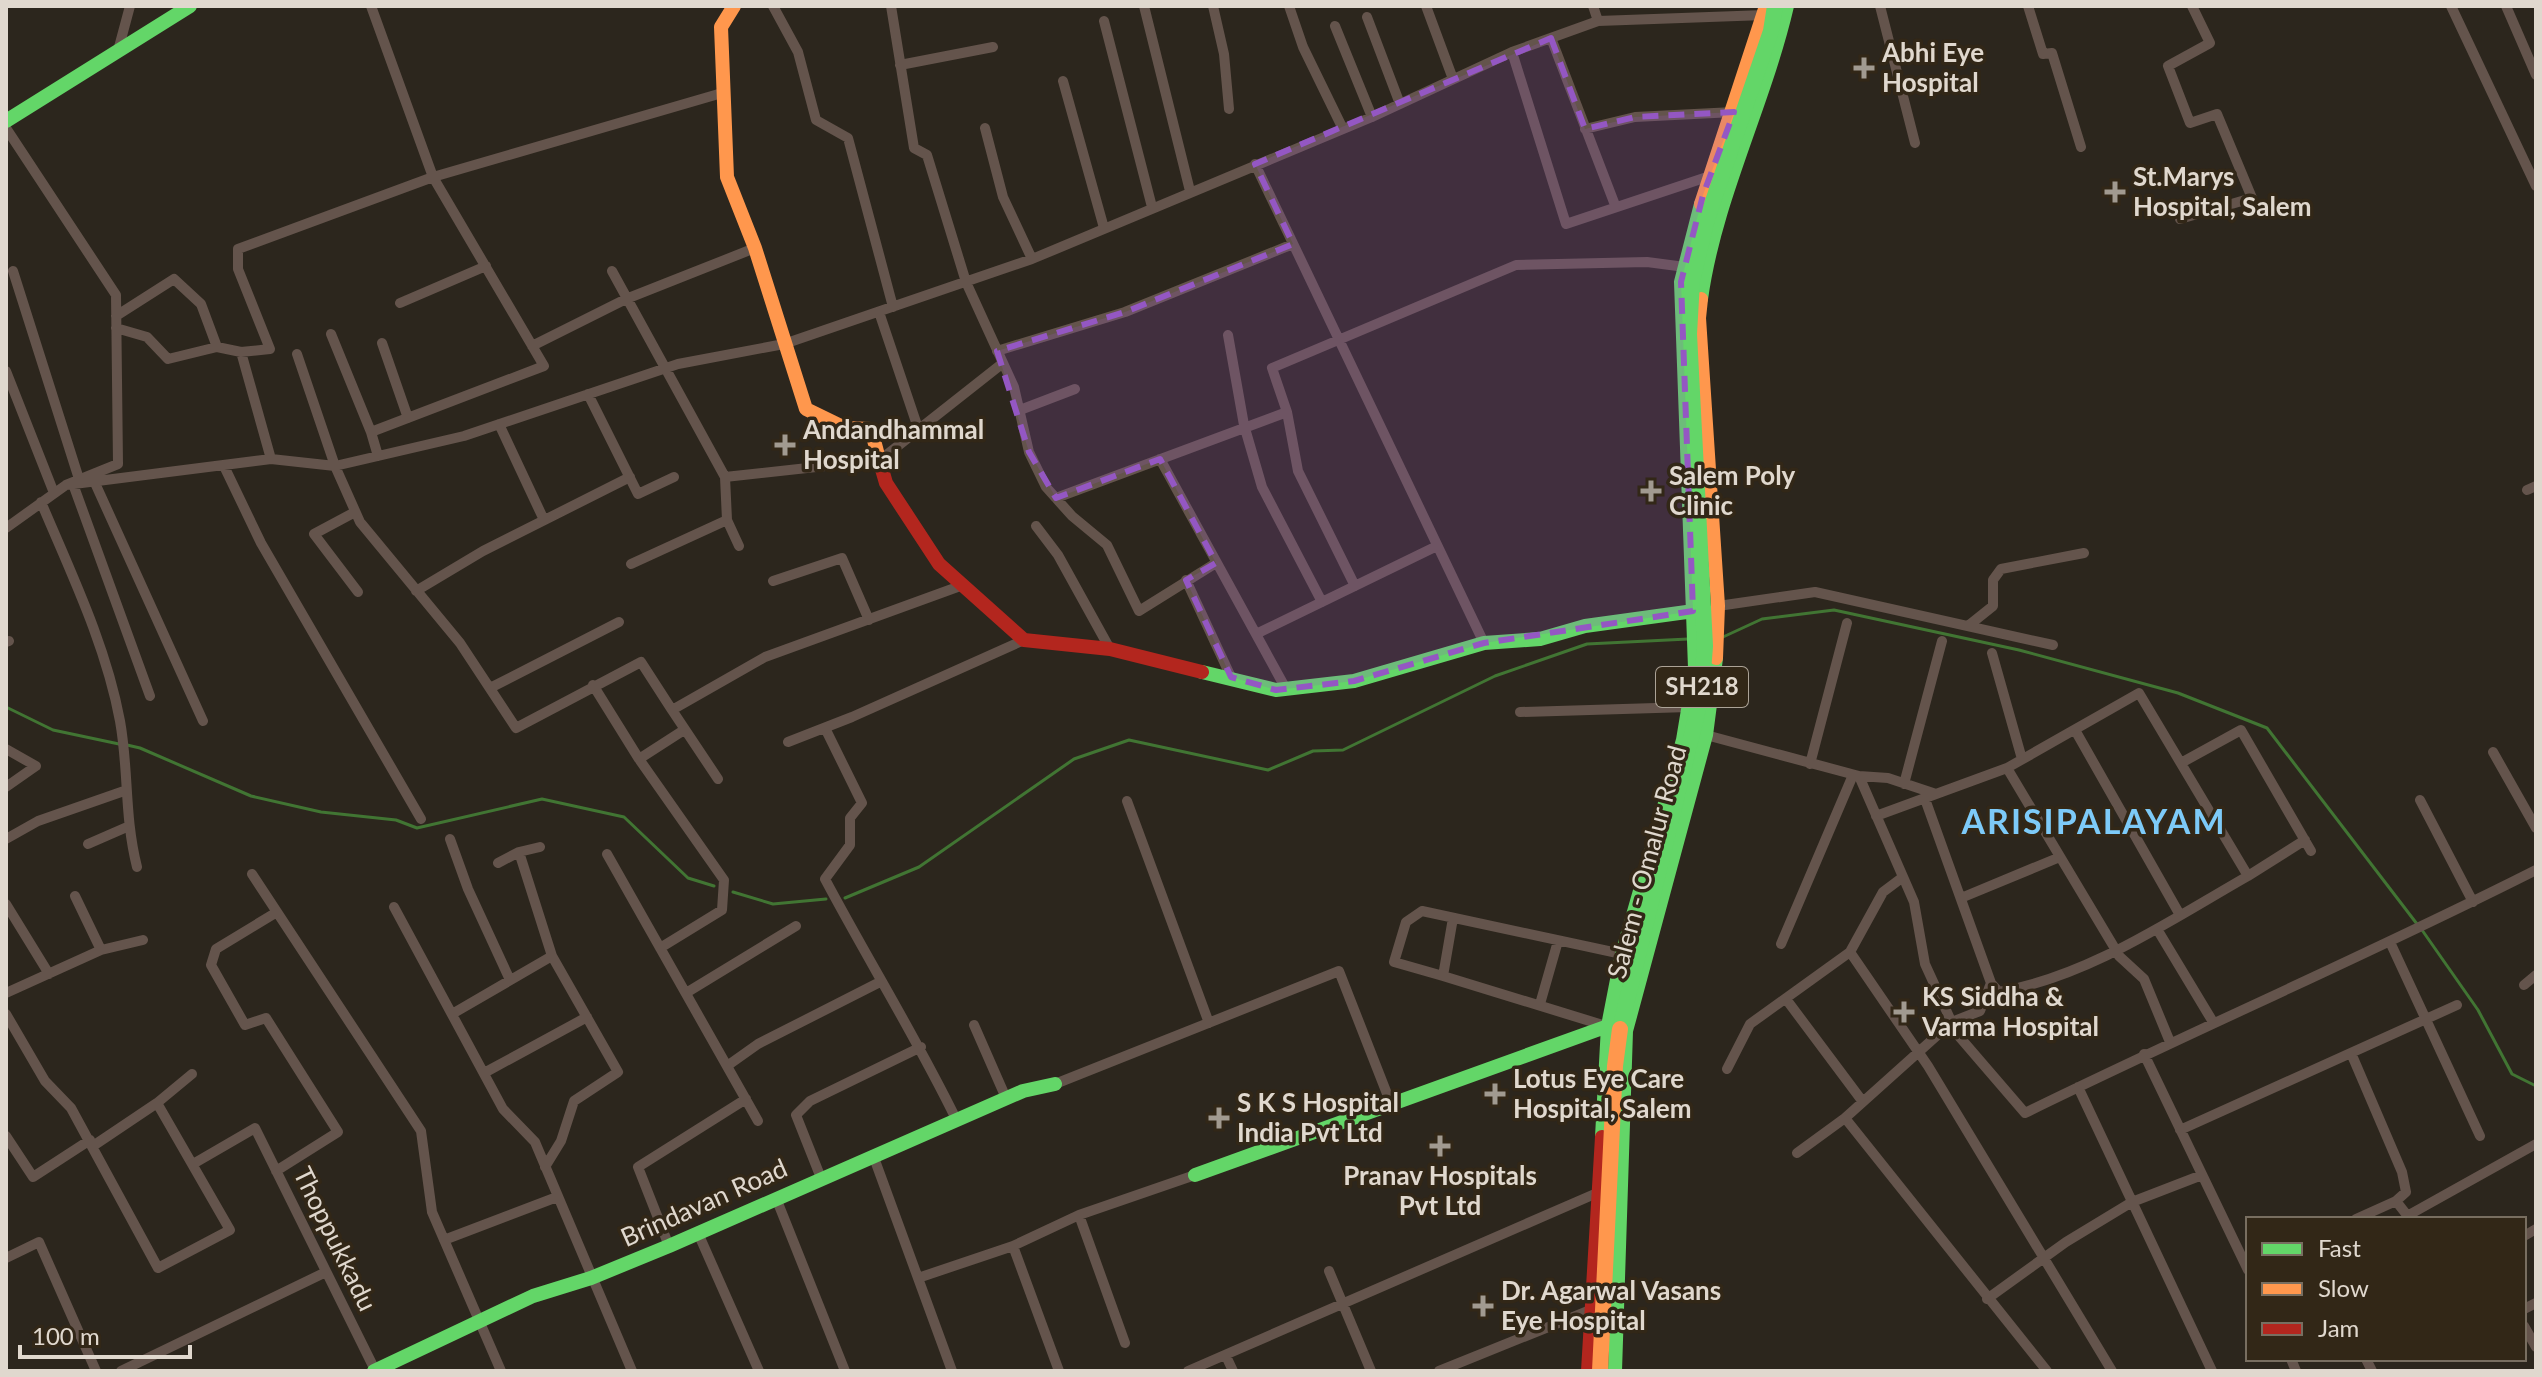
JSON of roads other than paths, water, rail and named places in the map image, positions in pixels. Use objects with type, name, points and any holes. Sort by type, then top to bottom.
[{"type":"main road","points":[[6,121],[119,47],[190,6]]},
{"type":"main road","points":[[734,6],[721,27],[727,177],[755,248],[806,409],[845,428],[871,429],[886,483],[939,564],[1024,640],[1110,649],[1286,689],[1354,681],[1484,643],[1540,639],[1585,626],[1718,606]]},
{"type":"main road","name":"SH218","points":[[1699,318],[1702,273],[1715,224],[1758,110],[1787,6]]},
{"type":"main road","points":[[1699,318],[1730,208],[1780,70],[1796,6]]},
{"type":"main road","points":[[1588,1371],[1608,1026],[1622,954],[1683,740],[1695,668],[1681,282],[1703,195],[1713,175],[1769,9]]},
{"type":"main road","name":"SH218","points":[[1600,1371],[1615,1066],[1623,1008],[1691,749],[1701,697],[1705,646],[1689,334],[1692,281],[1707,219],[1771,31],[1769,9]]},
{"type":"main road","name":"Salem - Omalur Road","points":[[1615,1371],[1626,1031],[1706,735],[1716,638],[1718,606],[1699,318]]},
{"type":"main road","points":[[1195,1175],[1608,1026]]},
{"type":"main road","name":"Brindavan Road","points":[[378,1370],[533,1296],[591,1278],[669,1246],[1006,1098],[1055,1084]]},
{"type":"street","points":[[119,47],[130,6]]},
{"type":"street","points":[[371,6],[433,177],[544,366],[371,432]]},
{"type":"street","points":[[773,6],[798,52],[816,120],[848,138],[893,307]]},
{"type":"street","points":[[891,6],[914,148],[927,155],[966,282],[1003,363],[1020,410],[1029,452],[1046,487],[1107,545],[1139,611],[1216,563]]},
{"type":"street","points":[[1144,6],[1190,191]]},
{"type":"street","points":[[1213,6],[1224,54],[1229,109]]},
{"type":"street","points":[[1289,6],[1303,47],[1343,129]]},
{"type":"street","points":[[1426,6],[1453,79]]},
{"type":"street","points":[[1593,6],[1598,21]]},
{"type":"street","points":[[1880,6],[1915,143]]},
{"type":"street","points":[[2028,6],[2043,54],[2052,53],[2081,147]]},
{"type":"street","points":[[2180,219],[2252,198],[2217,114],[2190,123],[2168,66],[2210,43],[2192,6]]},
{"type":"street","points":[[2451,6],[2536,186]]},
{"type":"street","points":[[2506,6],[2536,75]]},
{"type":"street","points":[[72,483],[95,483],[271,459],[335,466],[499,424],[663,369],[784,344],[1032,259],[1372,117],[1512,52],[1598,21],[1713,10],[1769,9]]},
{"type":"street","points":[[1367,17],[1400,104]]},
{"type":"street","points":[[1104,21],[1152,207]]},
{"type":"street","points":[[1335,26],[1372,117]]},
{"type":"street","points":[[1551,38],[1615,205]]},
{"type":"street","points":[[900,65],[993,47]]},
{"type":"street","points":[[1512,52],[1566,224],[1615,205],[1713,175]]},
{"type":"street","points":[[1063,81],[1104,228]]},
{"type":"street","points":[[116,328],[147,337],[168,359],[217,347],[241,352],[270,349],[238,269],[238,249],[433,177],[722,93]]},
{"type":"street","points":[[1585,129],[1635,117],[1734,112]]},
{"type":"street","points":[[6,128],[116,295],[118,464],[54,493],[6,528]]},
{"type":"street","points":[[985,128],[1003,197],[1032,259]]},
{"type":"street","points":[[1255,164],[1484,643]]},
{"type":"street","points":[[997,351],[1125,312],[1293,244]]},
{"type":"street","points":[[532,346],[626,299],[755,248]]},
{"type":"street","points":[[1355,586],[1298,471],[1287,412],[1272,368],[1340,342],[1516,265],[1647,262],[1685,267]]},
{"type":"street","points":[[400,303],[486,266]]},
{"type":"street","points":[[13,271],[72,483],[150,696]]},
{"type":"street","points":[[612,271],[663,369],[725,477],[727,520],[739,546]]},
{"type":"street","points":[[116,316],[174,279],[201,304],[217,347]]},
{"type":"street","points":[[879,312],[919,431]]},
{"type":"street","points":[[331,334],[378,456]]},
{"type":"street","points":[[1228,335],[1244,425],[1262,487],[1322,602]]},
{"type":"street","points":[[382,343],[408,418]]},
{"type":"street","points":[[241,352],[271,459]]},
{"type":"street","points":[[297,354],[335,466],[355,512],[460,643],[516,728],[641,662],[718,779]]},
{"type":"street","points":[[725,477],[880,460],[1003,363]]},
{"type":"street","points":[[6,371],[54,493]]},
{"type":"street","points":[[1020,410],[1075,389]]},
{"type":"street","points":[[588,394],[638,494],[674,477]]},
{"type":"street","points":[[1056,498],[1244,425],[1287,412]]},
{"type":"street","points":[[499,424],[544,520]]},
{"type":"street","points":[[1160,459],[1286,689]]},
{"type":"street","points":[[224,466],[261,543],[421,819]]},
{"type":"street","points":[[416,591],[483,551],[630,477]]},
{"type":"street","points":[[95,483],[203,721]]},
{"type":"street","points":[[41,502],[90,617],[120,722],[127,827],[137,867]]},
{"type":"street","points":[[355,512],[314,534],[358,592]]},
{"type":"street","points":[[631,564],[727,520]]},
{"type":"street","points":[[1036,526],[1071,576],[1110,649]]},
{"type":"street","points":[[1256,634],[1437,546]]},
{"type":"street","points":[[1968,626],[1993,606],[1993,580],[2001,569],[2084,553]]},
{"type":"street","points":[[773,581],[842,558],[869,620]]},
{"type":"street","points":[[1186,580],[1231,677]]},
{"type":"street","points":[[672,710],[765,657],[963,585]]},
{"type":"street","points":[[1718,606],[1815,592],[2053,645]]},
{"type":"street","points":[[490,688],[619,622]]},
{"type":"street","points":[[1810,764],[1847,623]]},
{"type":"street","points":[[788,742],[1024,640]]},
{"type":"street","points":[[1904,784],[1942,641]]},
{"type":"street","points":[[1992,653],[2022,759]]},
{"type":"street","points":[[593,685],[639,759],[724,880],[722,910],[660,948]]},
{"type":"street","points":[[1876,816],[2007,768],[2139,693],[2248,876]]},
{"type":"street","points":[[1520,712],[1689,707]]},
{"type":"street","points":[[825,728],[862,803],[850,818],[850,845],[825,879],[880,982],[921,1047],[956,1119]]},
{"type":"street","points":[[639,759],[684,730]]},
{"type":"street","points":[[2075,730],[2180,915]]},
{"type":"street","points":[[2181,763],[2241,730],[2311,851]]},
{"type":"street","points":[[1706,735],[1856,776],[1888,778],[1930,796],[1961,898],[1991,983],[1999,992],[2023,988],[2117,952],[2305,840]]},
{"type":"street","points":[[6,749],[36,766],[6,787]]},
{"type":"street","points":[[2493,752],[2536,828]]},
{"type":"street","points":[[2007,768],[2117,952],[2144,979],[2170,1042]]},
{"type":"street","points":[[1856,776],[1914,902],[1925,964],[1957,1034],[2025,1113],[2144,1054],[2420,928],[2536,870]]},
{"type":"street","points":[[1781,944],[1856,776]]},
{"type":"street","points":[[6,839],[38,821],[124,791]]},
{"type":"street","points":[[2420,800],[2473,902]]},
{"type":"street","points":[[1127,801],[1209,1023]]},
{"type":"street","points":[[88,844],[127,827]]},
{"type":"street","points":[[450,839],[468,889],[510,980]]},
{"type":"street","points":[[498,863],[519,852],[540,847]]},
{"type":"street","points":[[519,852],[552,956],[618,1072],[574,1101],[561,1141],[545,1167]]},
{"type":"street","points":[[607,854],[758,1121]]},
{"type":"street","points":[[1961,898],[2060,857]]},
{"type":"street","points":[[252,874],[421,1131],[432,1212],[501,1371]]},
{"type":"street","points":[[1727,1069],[1750,1024],[1850,952],[1883,892],[1903,877]]},
{"type":"street","points":[[75,896],[101,950]]},
{"type":"street","points":[[6,904],[49,974]]},
{"type":"street","points":[[394,907],[503,1109],[535,1142],[632,1371]]},
{"type":"street","points":[[1622,954],[1422,911],[1406,922],[1394,962],[1626,1031]]},
{"type":"street","points":[[276,1171],[338,1132],[266,1018],[245,1025],[211,965],[216,949],[277,912]]},
{"type":"street","points":[[1443,976],[1453,918]]},
{"type":"street","points":[[686,993],[796,926]]},
{"type":"street","points":[[2157,929],[2213,1022]]},
{"type":"street","points":[[6,993],[101,950],[143,940]]},
{"type":"street","points":[[1540,1004],[1558,941]]},
{"type":"street","points":[[2390,942],[2480,1136]]},
{"type":"street","points":[[1850,952],[1918,1052],[2112,1371]]},
{"type":"street","points":[[452,1014],[552,956]]},
{"type":"street","points":[[1055,1084],[1339,971],[1391,1104]]},
{"type":"street","points":[[2524,985],[2536,975]]},
{"type":"street","points":[[727,1066],[758,1044],[880,982]]},
{"type":"street","points":[[1797,1153],[1845,1118],[1952,1022],[1980,1011],[1991,983]]},
{"type":"street","points":[[1786,999],[1863,1102]]},
{"type":"street","points":[[2180,1130],[2457,1005]]},
{"type":"street","points":[[6,1014],[9,1027],[45,1081],[71,1108],[92,1143],[158,1268],[230,1230],[157,1103]]},
{"type":"street","points":[[484,1073],[587,1017]]},
{"type":"street","points":[[974,1025],[1006,1098]]},
{"type":"street","points":[[821,1178],[796,1115],[810,1101],[921,1047]]},
{"type":"street","points":[[2351,1053],[2402,1172],[2406,1192],[2396,1201],[2360,1217]]},
{"type":"street","points":[[2144,1054],[2246,1265]]},
{"type":"street","points":[[6,1136],[33,1177],[157,1103],[192,1074]]},
{"type":"street","points":[[2078,1087],[2212,1371]]},
{"type":"street","points":[[669,1246],[638,1167],[746,1099]]},
{"type":"street","points":[[1845,1118],[2047,1371]]},
{"type":"street","name":"Thoppukkadu","points":[[193,1164],[255,1128],[378,1370]]},
{"type":"street","points":[[2410,1217],[2536,1145]]},
{"type":"street","points":[[873,1155],[952,1371]]},
{"type":"street","points":[[918,1278],[1013,1246],[1079,1215],[1195,1175]]},
{"type":"street","points":[[1987,1299],[2132,1202],[2202,1175]]},
{"type":"street","points":[[1188,1371],[1597,1193]]},
{"type":"street","points":[[444,1240],[557,1197]]},
{"type":"street","points":[[776,1198],[845,1371]]},
{"type":"street","points":[[2396,1201],[2407,1217]]},
{"type":"street","points":[[1079,1215],[1125,1343]]},
{"type":"street","points":[[698,1233],[759,1371]]},
{"type":"street","points":[[6,1258],[39,1242],[96,1371]]},
{"type":"street","points":[[1013,1246],[1059,1371]]},
{"type":"street","points":[[1329,1271],[1371,1371]]},
{"type":"street","points":[[121,1371],[326,1272]]},
{"type":"street","points":[[1439,1371],[1593,1309]]},
{"type":"street","points":[[2526,1330],[2536,1347]]},
{"type":"street","points":[[1226,1356],[1233,1371]]},
{"type":"waterway","points":[[1723,637],[1762,619],[1834,610],[2019,650],[2178,693],[2267,728],[2417,924]]},
{"type":"waterway","points":[[845,898],[919,867],[1074,759],[1129,740],[1268,770],[1313,751],[1343,750],[1495,676],[1587,644],[1688,639]]},
{"type":"waterway","points":[[6,707],[53,730],[119,744]]},
{"type":"waterway","points":[[127,745],[251,796],[321,812],[396,820],[417,828],[542,799],[624,817],[688,878],[714,886]]},
{"type":"waterway","points":[[733,892],[773,904],[826,899]]},
{"type":"waterway","points":[[2422,930],[2478,1010],[2512,1074],[2536,1086]]},
{"type":"place","name":"Abhi Eye Hospital","points":[[1864,68]]},
{"type":"place","name":"St.Marys Hospital, Salem","points":[[2115,192]]},
{"type":"place","name":"Andandhammal Hospital","points":[[785,445]]},
{"type":"place","name":"Salem Poly Clinic","points":[[1651,491]]},
{"type":"place","name":"KS Siddha & Varma Hospital","points":[[1904,1012]]},
{"type":"place","name":"Lotus Eye Care Hospital, Salem","points":[[1495,1094]]},
{"type":"place","name":"S K S Hospital India Pvt Ltd","points":[[1219,1118]]},
{"type":"place","name":"Pranav Hospitals Pvt Ltd","points":[[1440,1146]]},
{"type":"place","name":"Dr. Agarwal Vasans Eye Hospital","points":[[1483,1306]]},
{"type":"district","name":"ARISIPALAYAM","points":[[2094,822]]}]
